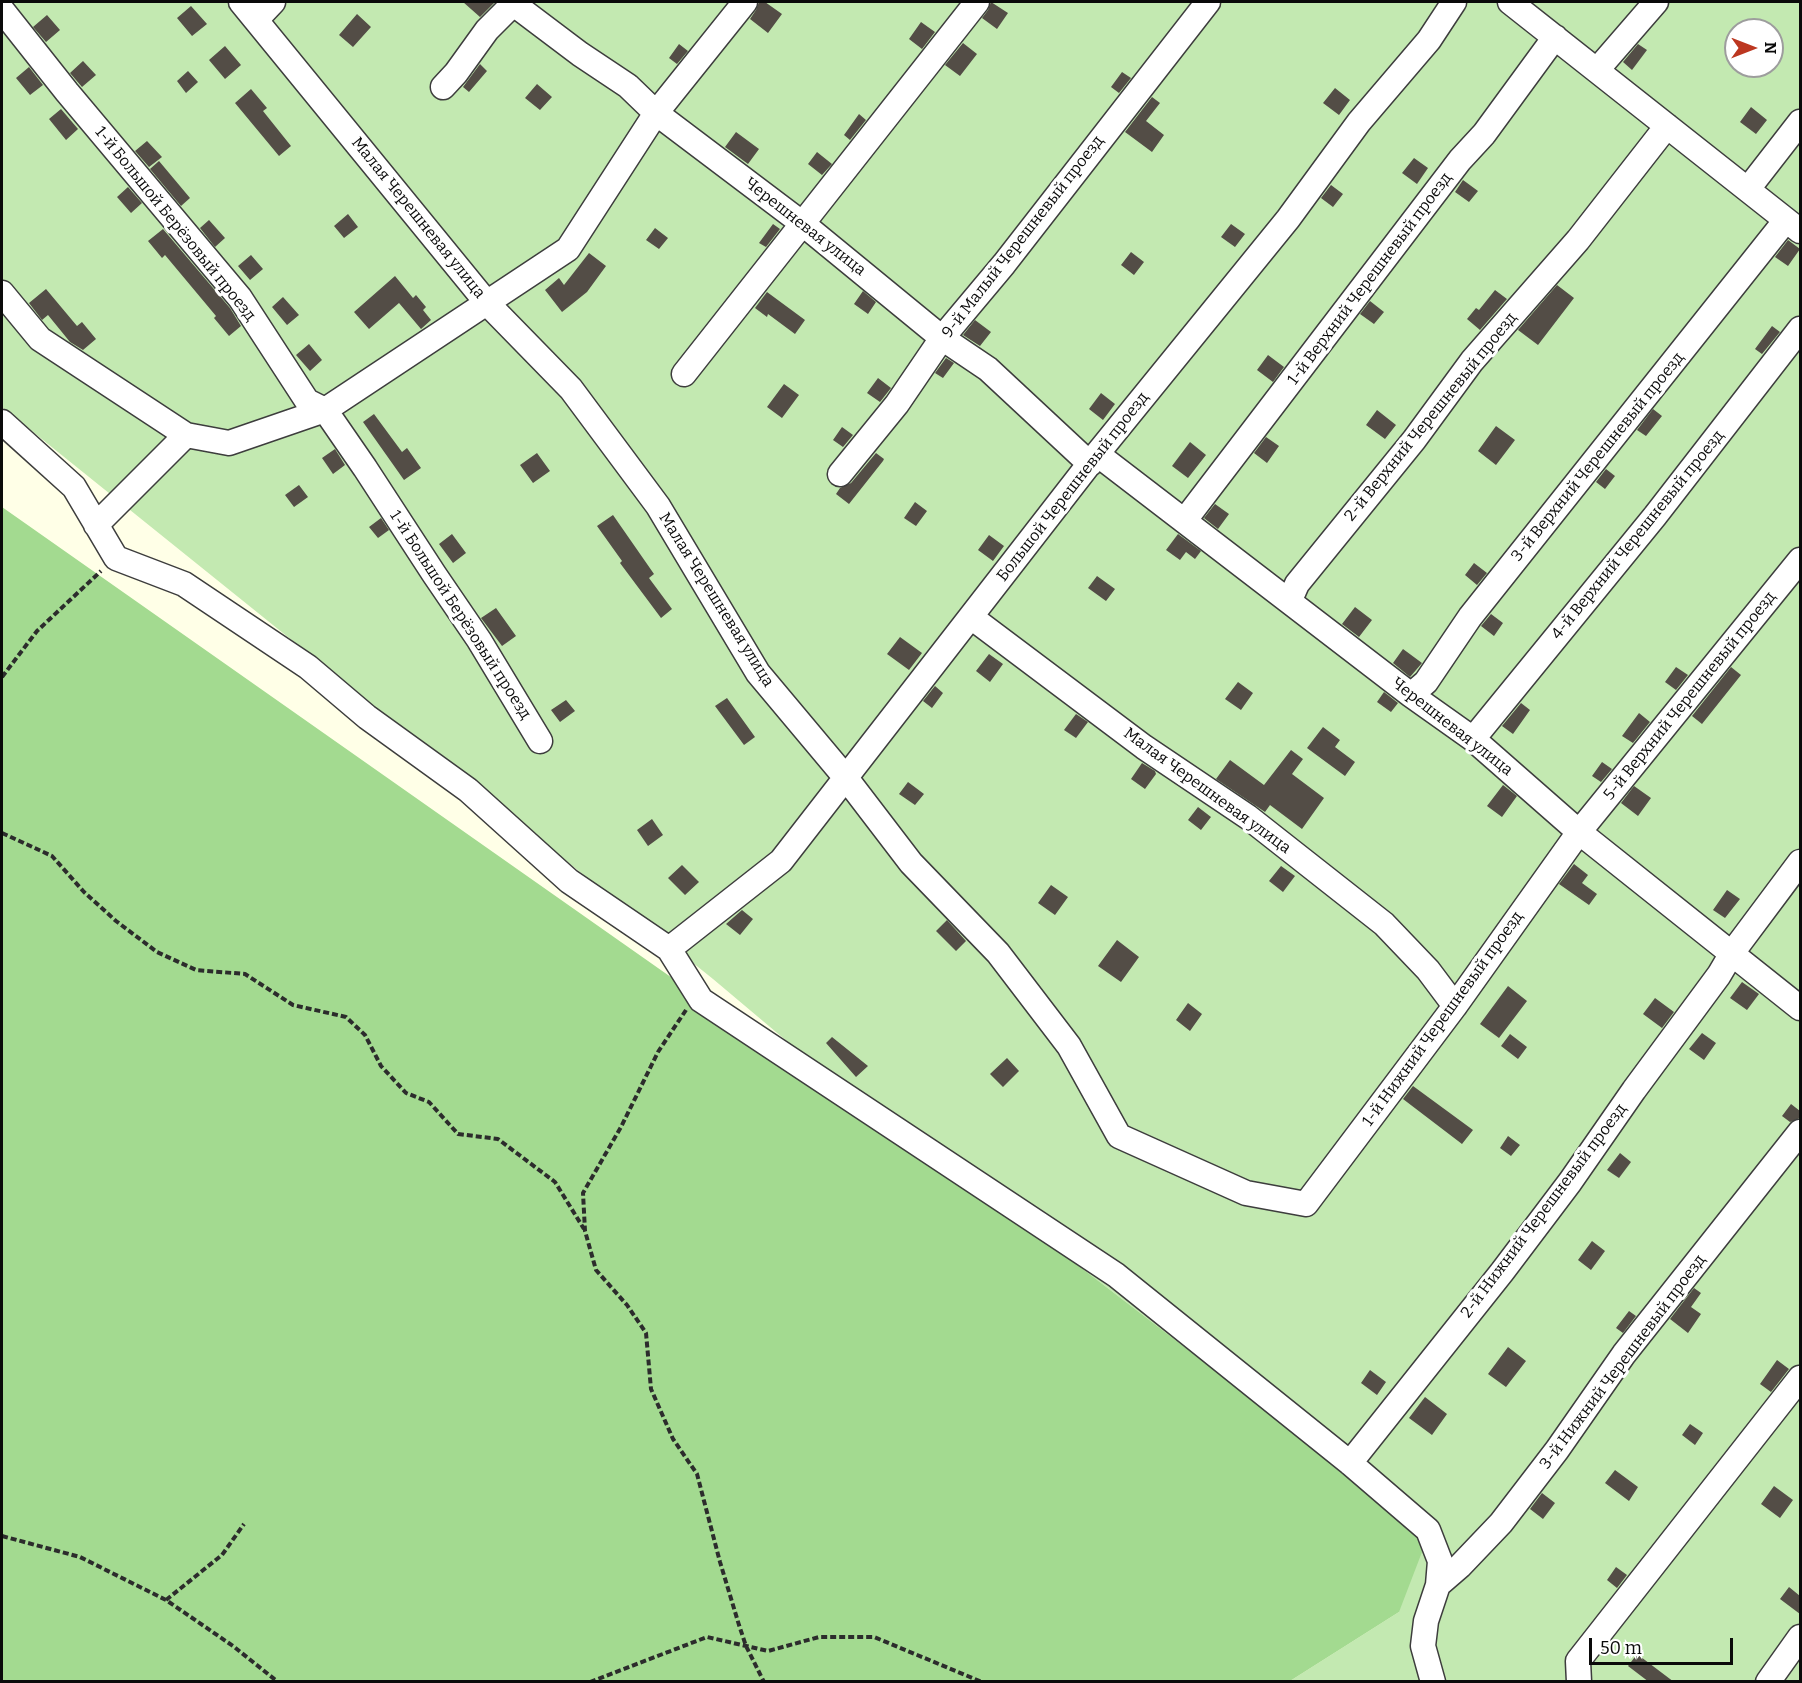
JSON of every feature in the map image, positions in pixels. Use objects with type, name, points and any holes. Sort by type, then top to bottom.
[{"type":"lane","points":[[249,11],[273,2]]},
{"type":"lane","points":[[443,87],[487,30],[513,2]]},
{"type":"lane","name":"Черешневая улица","points":[[513,2],[579,54],[628,86],[656,113],[802,224],[942,338],[988,369],[1094,459],[1185,520],[1473,739],[1579,832],[1800,1008]]},
{"type":"lane","points":[[2,293],[40,339],[186,435],[229,442],[325,410],[568,249],[656,113],[745,2]]},
{"type":"lane","points":[[684,374],[977,2]]},
{"type":"lane","name":"9-й Малый Черешневый проезд","points":[[840,474],[897,404],[942,338],[1004,264],[1208,2]]},
{"type":"lane","name":"Большой Черешневый проезд","points":[[669,949],[781,861],[1094,459],[1288,219],[1359,122],[1430,40],[1454,2]]},
{"type":"lane","points":[[1510,2],[1793,225]]},
{"type":"lane","points":[[1597,70],[1656,2]]},
{"type":"lane","name":"1-й Большой Берёзовый проезд","points":[[2,10],[67,92],[240,298],[307,401],[325,410],[479,640],[540,741]]},
{"type":"lane","name":"Малая Черешневая улица","points":[[249,11],[487,303],[571,389],[658,506],[758,673],[846,778],[911,863],[998,952],[1069,1046],[1119,1137],[1246,1193],[1306,1204]]},
{"type":"lane","name":"1-й Верхний Черешневый проезд","points":[[1185,520],[1460,160],[1484,134],[1556,37]]},
{"type":"lane","points":[[1748,189],[1800,122]]},
{"type":"lane","name":"2-й Верхний Черешневый проезд","points":[[1290,600],[1297,584],[1414,440],[1472,361],[1578,240],[1667,126]]},
{"type":"lane","name":"3-й Верхний Черешневый проезд","points":[[1411,694],[1426,682],[1470,616],[1793,225]]},
{"type":"lane","name":"4-й Верхний Черешневый проезд","points":[[1473,739],[1655,516],[1800,329]]},
{"type":"lane","points":[[2,422],[74,487],[116,558],[184,584],[308,668],[367,717],[468,790],[569,881],[669,949],[701,1000],[1116,1275],[1350,1463],[1428,1530],[1440,1560],[1438,1585],[1426,1621],[1423,1646],[1433,1682]]},
{"type":"lane","points":[[96,525],[186,435]]},
{"type":"lane","name":"5-й Верхний Черешневый проезд","points":[[1579,832],[1800,560]]},
{"type":"lane","name":"Малая Черешневая улица","points":[[971,617],[1144,747],[1248,817],[1384,924],[1428,970],[1455,1006]]},
{"type":"lane","name":"1-й Нижний Черешневый проезд","points":[[1306,1204],[1455,1006],[1579,832]]},
{"type":"lane","name":"2-й Нижний Черешневый проезд","points":[[1350,1463],[1502,1272],[1570,1182],[1634,1090],[1719,975],[1732,953],[1800,862]]},
{"type":"lane","name":"3-й Нижний Черешневый проезд","points":[[1438,1585],[1460,1566],[1501,1523],[1557,1450],[1624,1354],[1800,1132]]},
{"type":"lane","points":[[1579,1682],[1578,1661],[1800,1378]]},
{"type":"lane","points":[[1768,1682],[1800,1637]]},
{"type":"path","points":[[2,677],[37,631],[116,558]]},
{"type":"path","points":[[2,833],[52,856],[84,892],[116,921],[157,952],[196,970],[245,974],[293,1005],[346,1017],[365,1035],[381,1066],[406,1093],[429,1102],[458,1134],[498,1139],[555,1182],[585,1231]]},
{"type":"path","points":[[701,1000],[687,1008],[658,1052],[621,1127],[583,1193],[585,1231],[596,1270],[627,1305],[646,1333],[651,1389],[673,1439],[697,1474],[720,1562],[746,1646],[764,1682]]},
{"type":"path","points":[[166,1599],[222,1555],[244,1524]]},
{"type":"path","points":[[2,1536],[80,1557],[166,1599],[233,1646],[278,1682]]},
{"type":"path","points":[[590,1682],[707,1637],[768,1651],[819,1637],[874,1636],[982,1682]]},
{"type":"green space","points":[[2,2],[1800,2],[1800,1681],[1290,1681],[1399,1612],[1359,1481],[795,1048],[713,979],[2,407]]},
{"type":"green space","points":[[2,507],[685,987],[795,1048],[1359,1481],[1427,1539],[1399,1612],[1290,1681],[2,1681]]},
{"type":"building","points":[[463,2],[495,2],[480,17]]},
{"type":"building","points":[[759,2],[765,2],[782,14],[768,33],[750,19]]},
{"type":"building","points":[[991,2],[1008,13],[997,29],[982,18]]},
{"type":"building","points":[[191,6],[207,24],[192,36],[177,18]]},
{"type":"building","points":[[357,14],[371,27],[353,47],[339,35]]},
{"type":"building","points":[[47,15],[60,30],[46,42],[33,27]]},
{"type":"building","points":[[921,22],[935,32],[922,49],[909,39]]},
{"type":"building","points":[[963,43],[977,54],[960,76],[945,65]]},
{"type":"building","points":[[679,44],[688,51],[677,64],[669,58]]},
{"type":"building","points":[[1638,44],[1647,50],[1632,70],[1623,62]]},
{"type":"building","points":[[225,46],[241,65],[225,79],[209,60]]},
{"type":"building","points":[[83,61],[96,75],[82,87],[70,73]]},
{"type":"building","points":[[480,64],[487,71],[469,92],[463,87]]},
{"type":"building","points":[[29,67],[43,85],[30,95],[16,78]]},
{"type":"building","points":[[188,71],[198,82],[186,93],[177,81]]},
{"type":"building","points":[[1122,72],[1131,78],[1119,93],[1111,87]]},
{"type":"building","points":[[537,84],[552,97],[540,110],[525,98]]},
{"type":"building","points":[[1335,88],[1350,100],[1339,115],[1323,103]]},
{"type":"building","points":[[251,89],[267,108],[263,111],[291,146],[279,156],[235,103]]},
{"type":"building","points":[[1152,97],[1160,103],[1146,121],[1164,135],[1152,152],[1125,132]]},
{"type":"building","points":[[1751,107],[1767,120],[1756,134],[1740,122]]},
{"type":"building","points":[[61,109],[78,129],[66,140],[49,119]]},
{"type":"building","points":[[859,114],[866,120],[850,140],[844,135]]},
{"type":"building","points":[[736,132],[759,149],[748,164],[725,147]]},
{"type":"building","points":[[147,141],[162,157],[149,167],[135,151]]},
{"type":"building","points":[[817,152],[832,164],[822,175],[808,164]]},
{"type":"building","points":[[1414,158],[1428,168],[1417,184],[1402,173]]},
{"type":"building","points":[[159,161],[190,198],[181,206],[150,169]]},
{"type":"building","points":[[1463,180],[1478,191],[1469,202],[1455,192]]},
{"type":"building","points":[[1331,185],[1343,194],[1333,207],[1321,198]]},
{"type":"building","points":[[128,187],[142,203],[131,213],[117,197]]},
{"type":"building","points":[[348,214],[358,227],[344,238],[334,226]]},
{"type":"building","points":[[209,220],[225,238],[215,247],[200,228]]},
{"type":"building","points":[[773,224],[780,229],[766,247],[759,243]]},
{"type":"building","points":[[1231,224],[1245,234],[1235,247],[1221,237]]},
{"type":"building","points":[[655,228],[668,238],[659,249],[646,240]]},
{"type":"building","points":[[163,229],[230,308],[241,326],[229,336],[214,318],[216,316],[165,255],[162,258],[148,241]]},
{"type":"building","points":[[1788,240],[1800,249],[1788,266],[1775,257]]},
{"type":"building","points":[[1131,252],[1144,262],[1134,275],[1121,265]]},
{"type":"building","points":[[589,253],[606,266],[587,292],[562,312],[545,290],[559,278],[564,285]]},
{"type":"building","points":[[251,255],[263,269],[250,280],[238,266]]},
{"type":"building","points":[[395,276],[413,298],[416,295],[426,307],[423,310],[431,320],[421,329],[399,303],[369,329],[354,312]]},
{"type":"building","points":[[1557,285],[1574,298],[1538,345],[1518,330]]},
{"type":"building","points":[[46,289],[77,326],[82,322],[96,339],[83,350],[70,342],[48,315],[42,320],[29,303]]},
{"type":"building","points":[[1495,290],[1507,299],[1480,330],[1467,319],[1476,308],[1479,310]]},
{"type":"building","points":[[863,291],[876,302],[868,314],[854,304]]},
{"type":"building","points":[[767,292],[805,320],[795,334],[768,314],[767,317],[755,308]]},
{"type":"building","points":[[283,297],[299,315],[287,325],[272,307]]},
{"type":"building","points":[[1370,301],[1384,312],[1374,324],[1360,314]]},
{"type":"building","points":[[975,320],[991,332],[980,346],[963,335]]},
{"type":"building","points":[[1772,326],[1780,332],[1762,354],[1755,349]]},
{"type":"building","points":[[309,344],[322,360],[310,371],[296,355]]},
{"type":"building","points":[[1268,355],[1284,367],[1273,382],[1257,370]]},
{"type":"building","points":[[946,358],[954,363],[943,378],[935,373]]},
{"type":"building","points":[[878,378],[891,388],[880,402],[867,393]]},
{"type":"building","points":[[784,384],[799,395],[782,418],[767,407]]},
{"type":"building","points":[[1101,393],[1115,404],[1103,420],[1089,409]]},
{"type":"building","points":[[1653,409],[1662,416],[1646,436],[1637,430]]},
{"type":"building","points":[[1377,410],[1396,425],[1385,439],[1366,425]]},
{"type":"building","points":[[374,414],[402,452],[407,448],[421,468],[404,480],[363,422]]},
{"type":"building","points":[[1496,426],[1515,440],[1496,465],[1478,451]]},
{"type":"building","points":[[842,427],[853,435],[843,447],[833,440]]},
{"type":"building","points":[[1266,437],[1279,446],[1267,463],[1254,453]]},
{"type":"building","points":[[1190,442],[1206,455],[1188,478],[1172,466]]},
{"type":"building","points":[[335,449],[345,465],[333,474],[322,458]]},
{"type":"building","points":[[537,453],[550,471],[533,483],[520,465]]},
{"type":"building","points":[[876,453],[884,459],[883,461],[849,504],[836,494],[840,488],[851,483]]},
{"type":"building","points":[[1606,469],[1615,476],[1605,489],[1596,482]]},
{"type":"building","points":[[299,485],[308,497],[294,507],[285,495]]},
{"type":"building","points":[[915,502],[927,511],[916,526],[904,518]]},
{"type":"building","points":[[1215,504],[1229,514],[1218,529],[1204,518]]},
{"type":"building","points":[[613,515],[654,574],[649,578],[672,609],[661,618],[620,563],[622,561],[597,526]]},
{"type":"building","points":[[381,518],[389,530],[378,538],[369,527]]},
{"type":"building","points":[[452,534],[466,553],[453,563],[439,544]]},
{"type":"building","points":[[1178,534],[1201,551],[1195,559],[1186,552],[1180,560],[1166,550]]},
{"type":"building","points":[[989,535],[1004,546],[993,561],[978,550]]},
{"type":"building","points":[[1474,563],[1487,573],[1477,585],[1465,575]]},
{"type":"building","points":[[1097,576],[1115,589],[1106,601],[1088,588]]},
{"type":"building","points":[[1355,607],[1372,620],[1359,637],[1342,624]]},
{"type":"building","points":[[496,608],[516,636],[502,646],[481,618]]},
{"type":"building","points":[[1491,614],[1503,623],[1494,636],[1481,626]]},
{"type":"building","points":[[900,637],[922,653],[909,670],[887,654]]},
{"type":"building","points":[[1403,649],[1422,663],[1410,677],[1393,663]]},
{"type":"building","points":[[989,654],[1003,664],[990,682],[976,671]]},
{"type":"building","points":[[1676,667],[1688,675],[1676,690],[1665,682]]},
{"type":"building","points":[[1731,667],[1741,675],[1702,724],[1692,716]]},
{"type":"building","points":[[1238,682],[1253,693],[1241,710],[1225,699]]},
{"type":"building","points":[[935,686],[943,693],[932,708],[923,701]]},
{"type":"building","points":[[1384,692],[1398,703],[1391,712],[1377,702]]},
{"type":"building","points":[[727,698],[755,737],[744,745],[715,706]]},
{"type":"building","points":[[566,700],[575,711],[560,722],[551,710]]},
{"type":"building","points":[[1521,703],[1530,710],[1513,734],[1502,726]]},
{"type":"building","points":[[1639,713],[1650,722],[1633,743],[1622,736]]},
{"type":"building","points":[[1076,714],[1088,722],[1076,738],[1064,730]]},
{"type":"building","points":[[1323,727],[1340,740],[1335,747],[1355,762],[1345,776],[1307,748]]},
{"type":"building","points":[[1291,750],[1303,759],[1292,774],[1324,798],[1302,829],[1270,805],[1265,812],[1216,779],[1230,760],[1264,785]]},
{"type":"building","points":[[1602,762],[1612,769],[1601,782],[1592,776]]},
{"type":"building","points":[[1142,763],[1156,774],[1145,789],[1131,779]]},
{"type":"building","points":[[908,782],[924,794],[915,805],[899,794]]},
{"type":"building","points":[[1503,785],[1517,796],[1502,817],[1487,806]]},
{"type":"building","points":[[1634,786],[1651,798],[1638,816],[1621,803]]},
{"type":"building","points":[[1198,807],[1211,817],[1201,830],[1188,820]]},
{"type":"building","points":[[652,819],[663,835],[648,846],[637,830]]},
{"type":"building","points":[[1574,864],[1588,875],[1582,883],[1597,894],[1589,905],[1559,884]]},
{"type":"building","points":[[682,865],[699,882],[685,895],[668,878]]},
{"type":"building","points":[[1281,866],[1295,876],[1283,892],[1269,881]]},
{"type":"building","points":[[1051,885],[1068,897],[1055,915],[1038,903]]},
{"type":"building","points":[[1727,890],[1740,899],[1725,918],[1713,910]]},
{"type":"building","points":[[742,910],[753,919],[740,935],[726,924]]},
{"type":"building","points":[[947,920],[966,941],[956,951],[936,931]]},
{"type":"building","points":[[1117,940],[1139,957],[1121,982],[1098,966]]},
{"type":"building","points":[[1742,982],[1759,994],[1747,1010],[1730,998]]},
{"type":"building","points":[[1508,986],[1527,1001],[1499,1038],[1480,1024]]},
{"type":"building","points":[[1655,998],[1674,1012],[1662,1028],[1643,1014]]},
{"type":"building","points":[[1188,1003],[1202,1014],[1190,1031],[1176,1020]]},
{"type":"building","points":[[1702,1033],[1716,1043],[1704,1060],[1689,1049]]},
{"type":"building","points":[[1510,1034],[1527,1047],[1518,1059],[1501,1046]]},
{"type":"building","points":[[832,1037],[868,1066],[856,1077],[826,1043]]},
{"type":"building","points":[[1007,1058],[1019,1071],[1003,1087],[990,1074]]},
{"type":"building","points":[[1413,1086],[1473,1130],[1462,1144],[1403,1099]]},
{"type":"building","points":[[1791,1104],[1800,1111],[1800,1118],[1790,1122],[1782,1116]]},
{"type":"building","points":[[1508,1136],[1520,1145],[1511,1156],[1500,1148]]},
{"type":"building","points":[[1620,1153],[1631,1162],[1619,1178],[1607,1170]]},
{"type":"building","points":[[1592,1241],[1605,1251],[1591,1270],[1578,1260]]},
{"type":"building","points":[[1694,1288],[1701,1293],[1691,1307],[1701,1314],[1688,1333],[1670,1319]]},
{"type":"building","points":[[1629,1311],[1636,1316],[1623,1333],[1616,1328]]},
{"type":"building","points":[[1508,1347],[1526,1361],[1506,1387],[1488,1374]]},
{"type":"building","points":[[1777,1360],[1789,1369],[1771,1392],[1760,1384]]},
{"type":"building","points":[[1370,1370],[1386,1382],[1377,1395],[1361,1383]]},
{"type":"building","points":[[1425,1397],[1447,1414],[1432,1435],[1409,1418]]},
{"type":"building","points":[[1690,1424],[1703,1433],[1695,1445],[1682,1435]]},
{"type":"building","points":[[1615,1470],[1638,1487],[1629,1501],[1605,1483]]},
{"type":"building","points":[[1774,1486],[1793,1500],[1780,1518],[1761,1504]]},
{"type":"building","points":[[1542,1493],[1555,1503],[1543,1519],[1530,1509]]},
{"type":"building","points":[[1616,1567],[1627,1575],[1617,1588],[1607,1580]]},
{"type":"building","points":[[1789,1587],[1800,1596],[1800,1614],[1780,1599]]},
{"type":"building","points":[[1637,1654],[1674,1682],[1649,1682],[1628,1666]]}]
